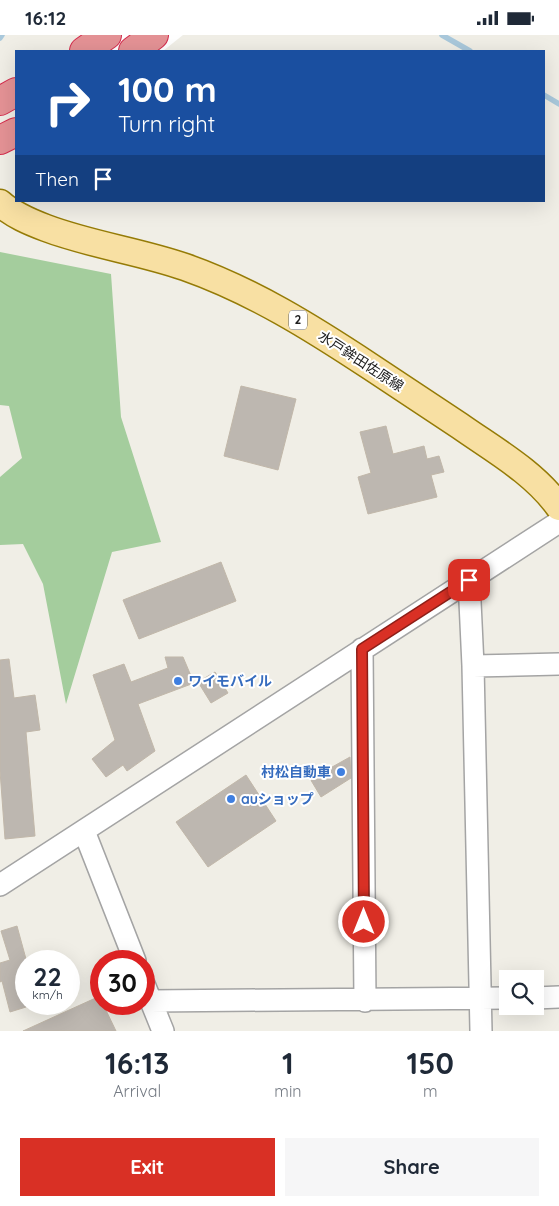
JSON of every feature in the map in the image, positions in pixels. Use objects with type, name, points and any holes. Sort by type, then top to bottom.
[{"type":"highway","points":[[134,50],[154,35]]},
{"type":"highway","points":[[0,101],[15,93]]},
{"type":"highway","points":[[0,140],[15,132]]},
{"type":"main road","name":"水戸鉾田佐原線","points":[[0,203],[8,210],[31,222],[72,238],[184,267],[244,291],[286,313],[323,335],[512,463],[545,489],[559,507]]},
{"type":"street","points":[[0,885],[559,522]]},
{"type":"street","points":[[469,580],[473,666],[481,1031]]},
{"type":"street","points":[[362,649],[365,1001]]},
{"type":"street","points":[[473,666],[559,664]]},
{"type":"street","points":[[84,831],[131,950]]},
{"type":"street","points":[[155,993],[365,1001],[499,998]]},
{"type":"street","points":[[544,998],[559,997]]},
{"type":"street","points":[[155,1012],[163,1031]]},
{"type":"green space","points":[[0,252],[111,274],[121,417],[161,542],[112,552],[66,704],[43,584],[23,544],[0,545],[0,477],[22,458],[9,406],[0,405]]},
{"type":"pier","points":[[80,35],[183,35],[164,50],[90,50]]},
{"type":"building","points":[[241,386],[296,399],[278,470],[224,456]]},
{"type":"building","points":[[386,426],[393,454],[424,446],[427,459],[439,456],[444,472],[431,475],[437,497],[368,514],[358,477],[371,473],[360,432]]},
{"type":"building","points":[[221,562],[236,601],[139,639],[123,600]]},
{"type":"building","points":[[165,657],[183,657],[194,683],[138,704],[155,751],[127,771],[123,765],[106,777],[92,759],[115,740],[93,675],[124,664],[131,682],[168,668]]},
{"type":"building","points":[[9,659],[14,698],[35,695],[40,730],[26,732],[35,836],[5,839],[0,771],[0,660]]},
{"type":"building","points":[[215,672],[228,693],[211,703],[198,682]]},
{"type":"building","points":[[350,757],[351,778],[321,797],[309,777],[323,768],[325,771]]},
{"type":"building","points":[[246,775],[276,821],[208,867],[176,822]]},
{"type":"building","points":[[17,926],[24,950],[15,950],[15,1010],[10,1012],[2,981],[0,982],[0,963],[10,960],[1,931]]},
{"type":"building","points":[[90,1001],[90,1015],[108,1015],[116,1031],[23,1031],[58,1015],[80,1015],[80,1005]]},
{"type":"waterway","points":[[442,35],[468,50]]},
{"type":"waterway","points":[[545,96],[559,104]]},
{"type":"place","name":"ワイモバイル","points":[[178,681]]},
{"type":"place","name":"村松自動車","points":[[341,772]]},
{"type":"place","name":"auショップ","points":[[231,799]]},
{"type":"route","points":[[364,922],[362,649],[469,580]]}]
